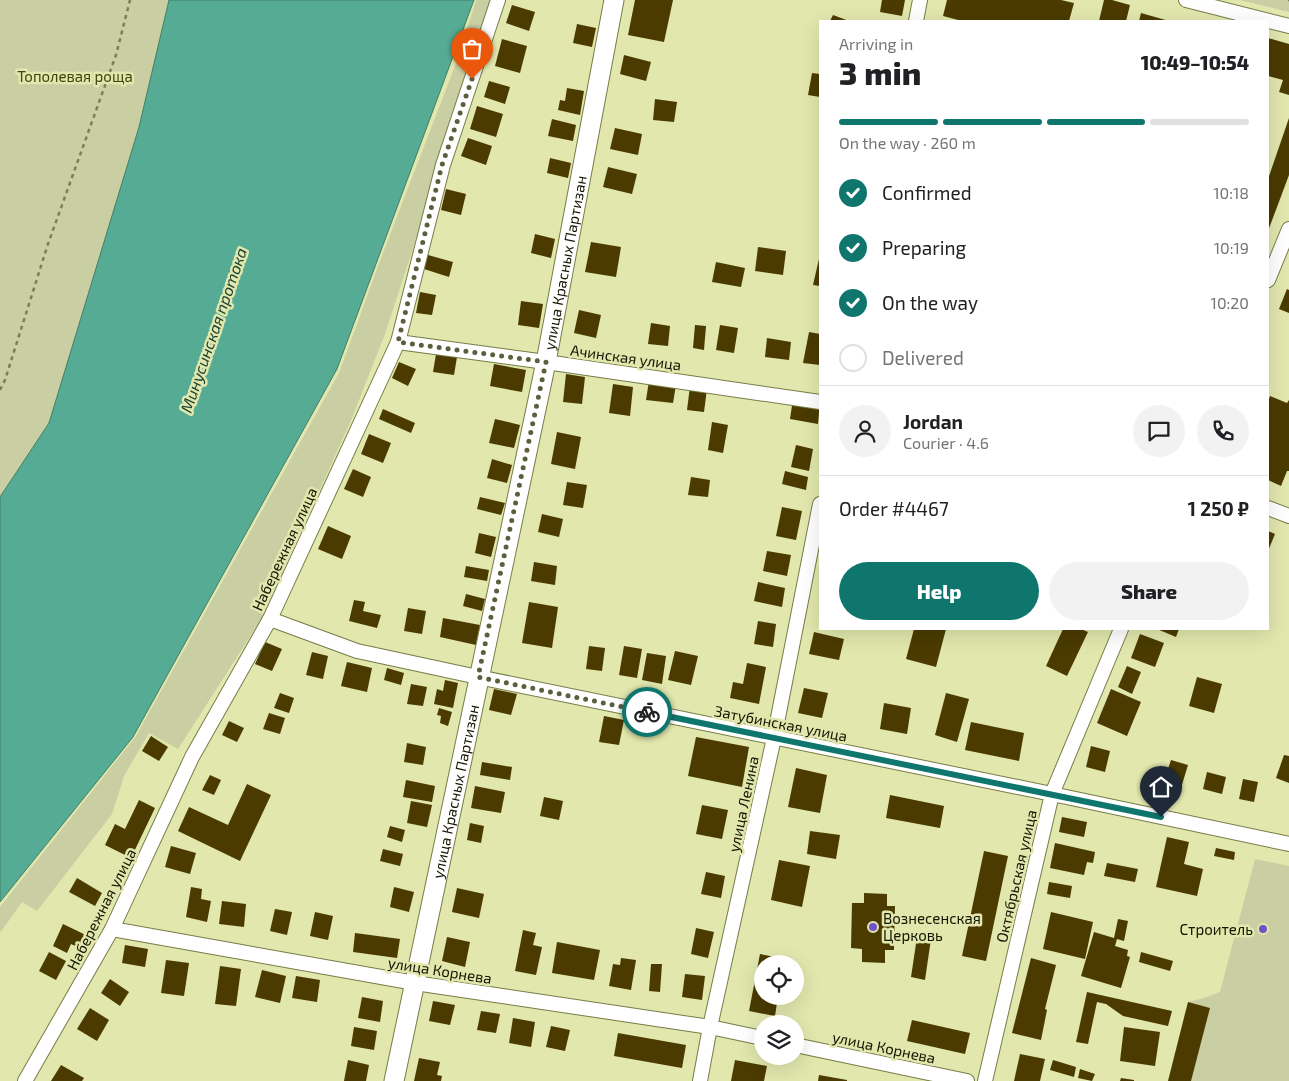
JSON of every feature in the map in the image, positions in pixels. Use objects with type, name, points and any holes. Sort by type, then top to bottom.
[{"type":"main road","name":"улица Красных Партизан","points":[[394,1081],[546,362],[614,0]]},
{"type":"street","name":"Набережная улица","points":[[25,1081],[112,929],[192,757],[270,619],[398,342],[442,165],[498,0]]},
{"type":"street","points":[[916,20],[920,0]]},
{"type":"street","points":[[1186,0],[1265,20]]},
{"type":"street","points":[[1269,21],[1289,26]]},
{"type":"street","points":[[1269,278],[1289,229]]},
{"type":"street","name":"Ачинская улица","points":[[398,342],[819,402]]},
{"type":"street","points":[[1269,508],[1289,516]]},
{"type":"street","name":"улица Ленина","points":[[700,1081],[710,1027],[774,738],[819,509]]},
{"type":"street","name":"Затубинская улица","points":[[270,619],[358,651],[1289,844]]},
{"type":"street","name":"Октябрьская улица","points":[[985,1081],[1052,794],[1121,630]]},
{"type":"street","name":"улица Корнева","points":[[112,929],[415,983],[710,1027],[754,1036]]},
{"type":"street","name":"улица Корнева","points":[[804,1047],[967,1081]]},
{"type":"path","points":[[0,390],[5,380],[48,244],[116,55],[130,0]]},
{"type":"green space","name":"Тополевая роща","points":[[0,0],[169,0],[139,127],[49,423],[0,497]]},
{"type":"green space","points":[[476,0],[494,0],[385,334],[352,418],[262,618],[178,749],[149,733],[124,776],[112,814],[37,911],[22,902],[0,933],[0,907],[136,736],[339,373],[460,53]]},
{"type":"green space","points":[[1240,0],[1289,0],[1289,12]]},
{"type":"green space","name":"Строитель","points":[[1255,859],[1289,866],[1289,1081],[1168,1081],[1188,1002],[1220,992]]},
{"type":"water","name":"Минусинская протока","points":[[169,0],[474,0],[337,369],[133,737],[0,902],[0,497],[49,423],[139,127]]},
{"type":"building","points":[[635,0],[673,0],[664,42],[628,35]]},
{"type":"building","points":[[882,0],[905,0],[902,16],[880,12]]},
{"type":"building","points":[[947,0],[1061,0],[1074,3],[1069,20],[958,20],[943,16]]},
{"type":"building","points":[[1104,0],[1112,0],[1130,5],[1126,20],[1099,20]]},
{"type":"building","points":[[512,5],[535,12],[529,31],[506,23]]},
{"type":"building","points":[[1141,13],[1166,20],[1139,20]]},
{"type":"building","points":[[833,15],[846,20],[830,20]]},
{"type":"building","points":[[577,24],[596,28],[592,47],[573,43]]},
{"type":"building","points":[[1269,38],[1289,44],[1289,95],[1279,92],[1283,80],[1269,76]]},
{"type":"building","points":[[502,39],[527,46],[520,73],[495,66]]},
{"type":"building","points":[[624,55],[651,62],[646,81],[620,74]]},
{"type":"building","points":[[812,73],[819,74],[819,97],[808,95]]},
{"type":"building","points":[[489,81],[510,87],[505,104],[484,97]]},
{"type":"building","points":[[567,88],[584,91],[580,115],[558,110],[560,100],[565,101]]},
{"type":"building","points":[[655,99],[677,102],[674,122],[653,120]]},
{"type":"building","points":[[477,106],[503,114],[496,137],[470,129]]},
{"type":"building","points":[[1289,118],[1289,175],[1269,228],[1269,176]]},
{"type":"building","points":[[552,119],[576,125],[573,141],[548,136]]},
{"type":"building","points":[[615,128],[642,134],[638,155],[610,149]]},
{"type":"building","points":[[468,138],[492,146],[486,165],[461,156]]},
{"type":"building","points":[[550,158],[571,163],[568,178],[547,173]]},
{"type":"building","points":[[608,167],[637,174],[632,194],[603,187]]},
{"type":"building","points":[[446,189],[466,194],[461,215],[441,210]]},
{"type":"building","points":[[535,234],[555,239],[551,258],[531,253]]},
{"type":"building","points":[[591,242],[621,247],[616,277],[585,272]]},
{"type":"building","points":[[758,247],[786,251],[783,275],[755,271]]},
{"type":"building","points":[[428,255],[453,262],[449,277],[424,269]]},
{"type":"building","points":[[819,259],[819,286],[813,285]]},
{"type":"building","points":[[716,262],[745,268],[741,287],[712,282]]},
{"type":"building","points":[[1287,289],[1289,290],[1289,313],[1279,309]]},
{"type":"building","points":[[420,292],[436,295],[432,315],[416,313]]},
{"type":"building","points":[[521,301],[543,304],[539,328],[518,325]]},
{"type":"building","points":[[579,310],[601,315],[596,338],[574,333]]},
{"type":"building","points":[[651,323],[670,326],[668,346],[648,344]]},
{"type":"building","points":[[695,325],[706,326],[704,350],[693,348]]},
{"type":"building","points":[[720,325],[738,328],[734,353],[716,350]]},
{"type":"building","points":[[809,332],[819,334],[819,365],[803,363]]},
{"type":"building","points":[[767,338],[791,342],[789,360],[765,357]]},
{"type":"building","points":[[436,354],[457,357],[454,375],[433,372]]},
{"type":"building","points":[[399,362],[416,369],[408,386],[392,378]]},
{"type":"building","points":[[494,364],[526,370],[522,392],[490,386]]},
{"type":"building","points":[[566,374],[585,377],[582,404],[563,402]]},
{"type":"building","points":[[649,381],[676,385],[673,403],[646,400]]},
{"type":"building","points":[[613,384],[633,387],[630,416],[609,413]]},
{"type":"building","points":[[690,386],[707,389],[704,412],[687,410]]},
{"type":"building","points":[[1270,396],[1287,403],[1289,400],[1289,471],[1287,471],[1281,486],[1269,480]]},
{"type":"building","points":[[793,399],[819,403],[818,424],[790,419]]},
{"type":"building","points":[[383,409],[415,423],[411,433],[379,419]]},
{"type":"building","points":[[495,419],[520,425],[514,448],[489,443]]},
{"type":"building","points":[[712,422],[728,425],[723,453],[708,450]]},
{"type":"building","points":[[557,432],[581,437],[575,469],[551,464]]},
{"type":"building","points":[[369,434],[391,443],[383,463],[361,454]]},
{"type":"building","points":[[796,445],[813,449],[809,471],[791,467]]},
{"type":"building","points":[[492,459],[512,465],[507,483],[487,478]]},
{"type":"building","points":[[353,469],[371,477],[363,497],[344,489]]},
{"type":"building","points":[[785,471],[808,477],[806,490],[782,484]]},
{"type":"building","points":[[691,477],[710,480],[708,497],[688,495]]},
{"type":"building","points":[[567,482],[587,485],[583,508],[563,505]]},
{"type":"building","points":[[480,497],[505,503],[501,515],[477,509]]},
{"type":"building","points":[[782,507],[802,511],[796,540],[776,536]]},
{"type":"building","points":[[542,514],[563,519],[559,537],[538,532]]},
{"type":"building","points":[[328,526],[351,536],[342,559],[318,549]]},
{"type":"building","points":[[1269,531],[1275,534],[1269,549]]},
{"type":"building","points":[[479,533],[496,537],[491,557],[475,553]]},
{"type":"building","points":[[767,551],[791,555],[787,576],[763,571]]},
{"type":"building","points":[[534,562],[557,566],[555,585],[531,581]]},
{"type":"building","points":[[466,566],[489,570],[487,581],[464,577]]},
{"type":"building","points":[[758,582],[785,588],[782,607],[754,601]]},
{"type":"building","points":[[466,594],[485,599],[482,611],[463,606]]},
{"type":"building","points":[[354,600],[365,602],[363,611],[381,615],[377,628],[349,621]]},
{"type":"building","points":[[529,602],[558,607],[552,648],[522,643]]},
{"type":"building","points":[[408,608],[426,611],[422,634],[404,631]]},
{"type":"building","points":[[443,618],[480,625],[476,645],[440,637]]},
{"type":"building","points":[[758,621],[776,624],[773,647],[754,644]]},
{"type":"building","points":[[914,630],[946,630],[936,667],[906,659]]},
{"type":"building","points":[[1063,630],[1083,630],[1088,632],[1067,676],[1046,666]]},
{"type":"building","points":[[1159,630],[1179,630],[1176,637]]},
{"type":"building","points":[[814,632],[844,639],[839,660],[809,654]]},
{"type":"building","points":[[1140,634],[1164,643],[1155,667],[1131,658]]},
{"type":"building","points":[[265,642],[282,649],[272,671],[255,664]]},
{"type":"building","points":[[589,646],[605,648],[602,671],[586,669]]},
{"type":"building","points":[[624,646],[642,649],[637,678],[619,675]]},
{"type":"building","points":[[675,651],[698,656],[691,685],[668,680]]},
{"type":"building","points":[[312,652],[328,656],[323,679],[306,675]]},
{"type":"building","points":[[647,653],[666,656],[662,684],[642,680]]},
{"type":"building","points":[[347,662],[372,668],[367,692],[341,686]]},
{"type":"building","points":[[747,663],[766,667],[759,704],[730,698],[733,682],[743,684]]},
{"type":"building","points":[[1127,666],[1141,672],[1132,694],[1118,687]]},
{"type":"building","points":[[387,668],[404,673],[401,685],[384,680]]},
{"type":"building","points":[[1197,677],[1222,684],[1214,713],[1189,706]]},
{"type":"building","points":[[445,680],[458,683],[453,708],[434,704],[437,689],[443,691]]},
{"type":"building","points":[[411,684],[427,687],[423,706],[407,704]]},
{"type":"building","points":[[804,688],[828,693],[822,718],[798,713]]},
{"type":"building","points":[[494,689],[517,694],[511,715],[489,710]]},
{"type":"building","points":[[1111,689],[1141,702],[1127,736],[1097,723]]},
{"type":"building","points":[[280,693],[294,698],[289,713],[274,708]]},
{"type":"building","points":[[946,693],[969,699],[957,742],[935,735]]},
{"type":"building","points":[[884,703],[911,708],[907,734],[880,729]]},
{"type":"building","points":[[439,708],[452,712],[448,726],[440,723],[441,716],[437,715]]},
{"type":"building","points":[[269,713],[285,718],[280,734],[263,729]]},
{"type":"building","points":[[604,716],[624,720],[619,745],[599,742]]},
{"type":"building","points":[[229,721],[244,728],[237,742],[222,735]]},
{"type":"building","points":[[971,722],[1024,733],[1019,761],[965,750]]},
{"type":"building","points":[[151,736],[168,747],[159,761],[142,751]]},
{"type":"building","points":[[696,737],[749,747],[742,787],[688,776]]},
{"type":"building","points":[[407,743],[426,747],[423,765],[404,762]]},
{"type":"building","points":[[1091,746],[1110,751],[1105,772],[1086,767]]},
{"type":"building","points":[[1284,755],[1289,756],[1289,783],[1276,778]]},
{"type":"building","points":[[1171,760],[1188,765],[1181,788],[1154,781],[1158,770],[1167,772]]},
{"type":"building","points":[[482,762],[512,767],[510,780],[480,775]]},
{"type":"building","points":[[796,768],[827,775],[820,813],[788,807]]},
{"type":"building","points":[[1207,772],[1226,777],[1222,794],[1203,789]]},
{"type":"building","points":[[210,775],[221,780],[214,795],[202,790]]},
{"type":"building","points":[[1243,779],[1258,782],[1254,802],[1239,799]]},
{"type":"building","points":[[406,780],[435,786],[432,802],[403,797]]},
{"type":"building","points":[[247,784],[271,795],[240,861],[178,831],[189,807],[228,825]]},
{"type":"building","points":[[475,786],[505,792],[501,813],[471,808]]},
{"type":"building","points":[[890,795],[944,806],[940,828],[886,818]]},
{"type":"building","points":[[544,797],[563,801],[559,820],[540,816]]},
{"type":"building","points":[[139,800],[155,808],[131,858],[105,845],[115,824],[125,829]]},
{"type":"building","points":[[411,801],[432,805],[427,827],[407,823]]},
{"type":"building","points":[[702,805],[728,810],[722,839],[696,834]]},
{"type":"building","points":[[1062,817],[1087,822],[1084,837],[1059,832]]},
{"type":"building","points":[[470,823],[484,826],[481,843],[467,840]]},
{"type":"building","points":[[390,826],[405,830],[402,842],[387,837]]},
{"type":"building","points":[[810,831],[840,835],[836,859],[807,854]]},
{"type":"building","points":[[1167,837],[1189,842],[1184,864],[1203,869],[1197,896],[1156,887]]},
{"type":"building","points":[[1055,843],[1095,852],[1093,863],[1087,862],[1084,875],[1050,868]]},
{"type":"building","points":[[171,846],[196,853],[190,874],[165,867]]},
{"type":"building","points":[[1216,848],[1235,852],[1234,860],[1214,856]]},
{"type":"building","points":[[383,849],[403,854],[400,866],[380,861]]},
{"type":"building","points":[[984,851],[1008,856],[986,961],[962,956]]},
{"type":"building","points":[[779,860],[810,866],[802,907],[771,900]]},
{"type":"building","points":[[1107,863],[1138,869],[1135,882],[1104,876]]},
{"type":"building","points":[[706,872],[725,876],[721,898],[701,894]]},
{"type":"building","points":[[77,878],[102,893],[95,906],[69,892]]},
{"type":"building","points":[[1049,882],[1072,886],[1070,898],[1047,894]]},
{"type":"building","points":[[191,887],[202,889],[201,899],[211,901],[207,922],[186,917]]},
{"type":"building","points":[[394,887],[414,892],[409,912],[390,907]]},
{"type":"building","points":[[457,888],[484,894],[479,918],[452,912]]},
{"type":"building","name":"Вознесенская Церковь","points":[[864,893],[887,894],[887,906],[895,906],[894,950],[885,950],[885,963],[862,962],[862,949],[851,948],[852,903],[864,903]]},
{"type":"building","points":[[222,901],[246,904],[244,927],[219,924]]},
{"type":"building","points":[[275,909],[292,912],[287,935],[270,931]]},
{"type":"building","points":[[315,912],[333,916],[328,940],[310,936]]},
{"type":"building","points":[[1051,912],[1093,922],[1085,959],[1043,949]]},
{"type":"building","points":[[1118,919],[1128,921],[1124,941],[1117,939],[1115,946],[1128,950],[1127,956],[1130,957],[1121,988],[1081,976],[1094,932],[1114,938]]},
{"type":"building","points":[[63,924],[90,937],[84,950],[71,944],[67,953],[53,946]]},
{"type":"building","points":[[696,928],[714,932],[708,958],[691,954]]},
{"type":"building","points":[[523,930],[536,933],[533,945],[542,947],[536,975],[515,971]]},
{"type":"building","points":[[355,933],[400,939],[397,958],[353,952]]},
{"type":"building","points":[[447,937],[470,942],[465,967],[442,961]]},
{"type":"building","points":[[917,937],[931,939],[925,980],[911,977]]},
{"type":"building","points":[[557,942],[600,950],[594,980],[552,973]]},
{"type":"building","points":[[125,945],[148,949],[145,967],[122,963]]},
{"type":"building","points":[[49,952],[66,961],[56,980],[39,971]]},
{"type":"building","points":[[1141,952],[1173,961],[1170,971],[1139,962]]},
{"type":"building","points":[[621,958],[636,960],[631,990],[609,986],[613,964],[620,965]]},
{"type":"building","points":[[1031,958],[1056,965],[1045,1009],[1047,1010],[1041,1040],[1012,1033]]},
{"type":"building","points":[[166,960],[189,963],[184,996],[161,993]]},
{"type":"building","points":[[651,964],[662,964],[660,992],[649,991]]},
{"type":"building","points":[[220,966],[241,969],[236,1006],[215,1004]]},
{"type":"building","points":[[262,970],[286,976],[280,1003],[255,997]]},
{"type":"building","points":[[685,974],[705,976],[702,1000],[682,997]]},
{"type":"building","points":[[296,976],[320,980],[317,1002],[292,998]]},
{"type":"building","points":[[110,979],[129,992],[120,1006],[101,993]]},
{"type":"building","points":[[754,985],[754,1005],[777,1005],[775,1015],[749,1011]]},
{"type":"building","points":[[1087,992],[1172,1011],[1168,1026],[1123,1016],[1106,1004],[1097,1002],[1088,1044],[1076,1042]]},
{"type":"building","points":[[362,997],[383,1001],[380,1022],[358,1018]]},
{"type":"building","points":[[433,1001],[455,1005],[450,1025],[429,1021]]},
{"type":"building","points":[[1188,1002],[1210,1008],[1191,1081],[1168,1081]]},
{"type":"building","points":[[90,1008],[109,1020],[97,1041],[77,1029]]},
{"type":"building","points":[[481,1011],[500,1014],[496,1033],[477,1030]]},
{"type":"building","points":[[513,1018],[535,1022],[531,1047],[509,1043]]},
{"type":"building","points":[[912,1020],[970,1033],[965,1054],[907,1041]]},
{"type":"building","points":[[551,1026],[570,1030],[565,1051],[546,1047]]},
{"type":"building","points":[[354,1027],[377,1031],[374,1050],[351,1046]]},
{"type":"building","points":[[1124,1027],[1160,1032],[1155,1066],[1120,1061]]},
{"type":"building","points":[[618,1033],[686,1045],[682,1068],[614,1056]]},
{"type":"building","points":[[1020,1054],[1045,1059],[1040,1081],[1014,1081]]},
{"type":"building","points":[[419,1058],[440,1062],[437,1075],[442,1076],[441,1081],[414,1081]]},
{"type":"building","points":[[348,1060],[369,1065],[366,1081],[344,1081]]},
{"type":"building","points":[[735,1060],[767,1066],[764,1081],[731,1081]]},
{"type":"building","points":[[1053,1060],[1076,1067],[1074,1077],[1050,1070]]},
{"type":"building","points":[[61,1065],[84,1078],[82,1081],[51,1081]]},
{"type":"building","points":[[1080,1069],[1095,1074],[1092,1081],[1078,1078]]},
{"type":"building","points":[[819,1075],[847,1080],[847,1081],[818,1081]]},
{"type":"building","points":[[1121,1078],[1134,1080],[1134,1081],[1120,1081]]},
{"type":"way so far","points":[[472,79],[442,165],[398,342],[546,362],[478,677],[647,712]]},
{"type":"place","name":"Вознесенская Церковь","points":[[873,927]]},
{"type":"place","name":"Строитель","points":[[1263,929]]},
{"type":"route","points":[[647,712],[1161,817]]}]
